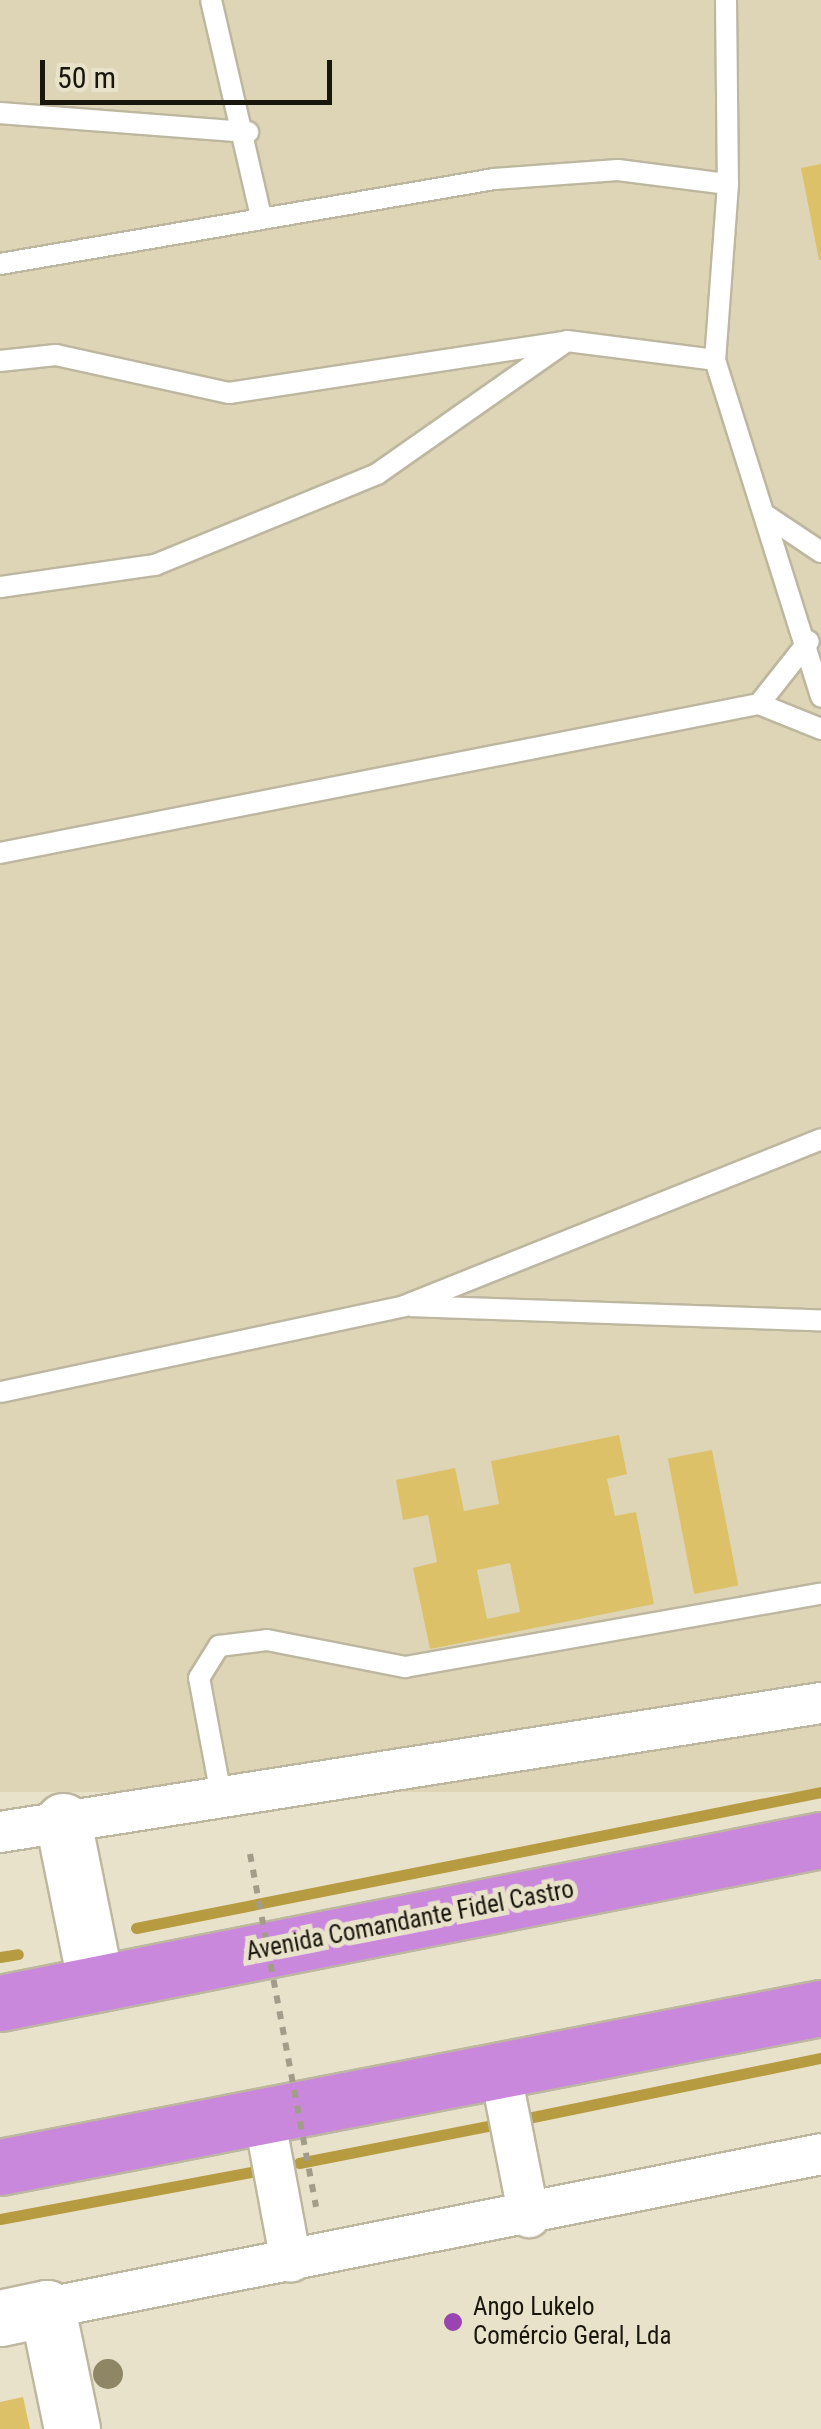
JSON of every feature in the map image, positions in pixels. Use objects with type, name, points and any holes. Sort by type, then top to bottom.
[{"type":"highway","name":"Avenida Comandante Fidel Castro","points":[[0,2003],[821,1840]]},
{"type":"highway","points":[[0,2167],[821,2008]]},
{"type":"street","points":[[0,1832],[821,1703]]},
{"type":"street","points":[[63,1821],[96,1984]]},
{"type":"street","points":[[500,2070],[529,2217]]},
{"type":"street","points":[[264,2116],[290,2262]]},
{"type":"street","points":[[72,2429],[23,2313],[529,2217],[821,2154]]},
{"type":"lane","points":[[211,0],[248,132],[261,216]]},
{"type":"lane","points":[[726,0],[728,184],[716,360],[809,641],[821,697]]},
{"type":"lane","points":[[0,112],[248,132]]},
{"type":"lane","points":[[0,264],[261,216],[494,179],[618,170],[728,184]]},
{"type":"lane","points":[[0,361],[56,355],[228,393],[567,341],[716,360]]},
{"type":"lane","points":[[0,588],[156,565],[377,474],[567,341]]},
{"type":"lane","points":[[767,516],[821,552]]},
{"type":"lane","points":[[758,704],[809,641]]},
{"type":"lane","points":[[0,853],[758,704],[821,729]]},
{"type":"lane","points":[[1,1392],[404,1306],[821,1140]]},
{"type":"lane","points":[[404,1306],[821,1320]]},
{"type":"lane","points":[[221,1796],[200,1678],[219,1646],[267,1640],[404,1668],[821,1594]]},
{"type":"path","points":[[250,1854],[316,2207]]},
{"type":"shaded area","points":[[0,0],[821,0],[821,1792],[0,1792]]},
{"type":"building","points":[[821,164],[821,260],[819,260],[801,168]]},
{"type":"building","points":[[619,1435],[627,1474],[607,1479],[615,1516],[636,1512],[654,1604],[430,1649],[413,1568],[437,1562],[428,1515],[403,1520],[396,1480],[455,1468],[464,1511],[499,1504],[491,1461]],"holes":[[[510,1563],[520,1612],[487,1619],[477,1570]]]},
{"type":"building","points":[[712,1450],[738,1585],[694,1594],[668,1459]]},
{"type":"building","points":[[23,2397],[30,2429],[0,2429],[0,2402]]},
{"type":"waterway","points":[[136,1928],[821,1792]]},
{"type":"waterway","points":[[0,1957],[18,1954]]},
{"type":"waterway","points":[[523,2119],[821,2058]]},
{"type":"waterway","points":[[299,2163],[497,2124]]},
{"type":"waterway","points":[[0,2219],[256,2171]]},
{"type":"place","name":"Ango Lukelo Comércio Geral, Lda","points":[[453,2322]]}]
